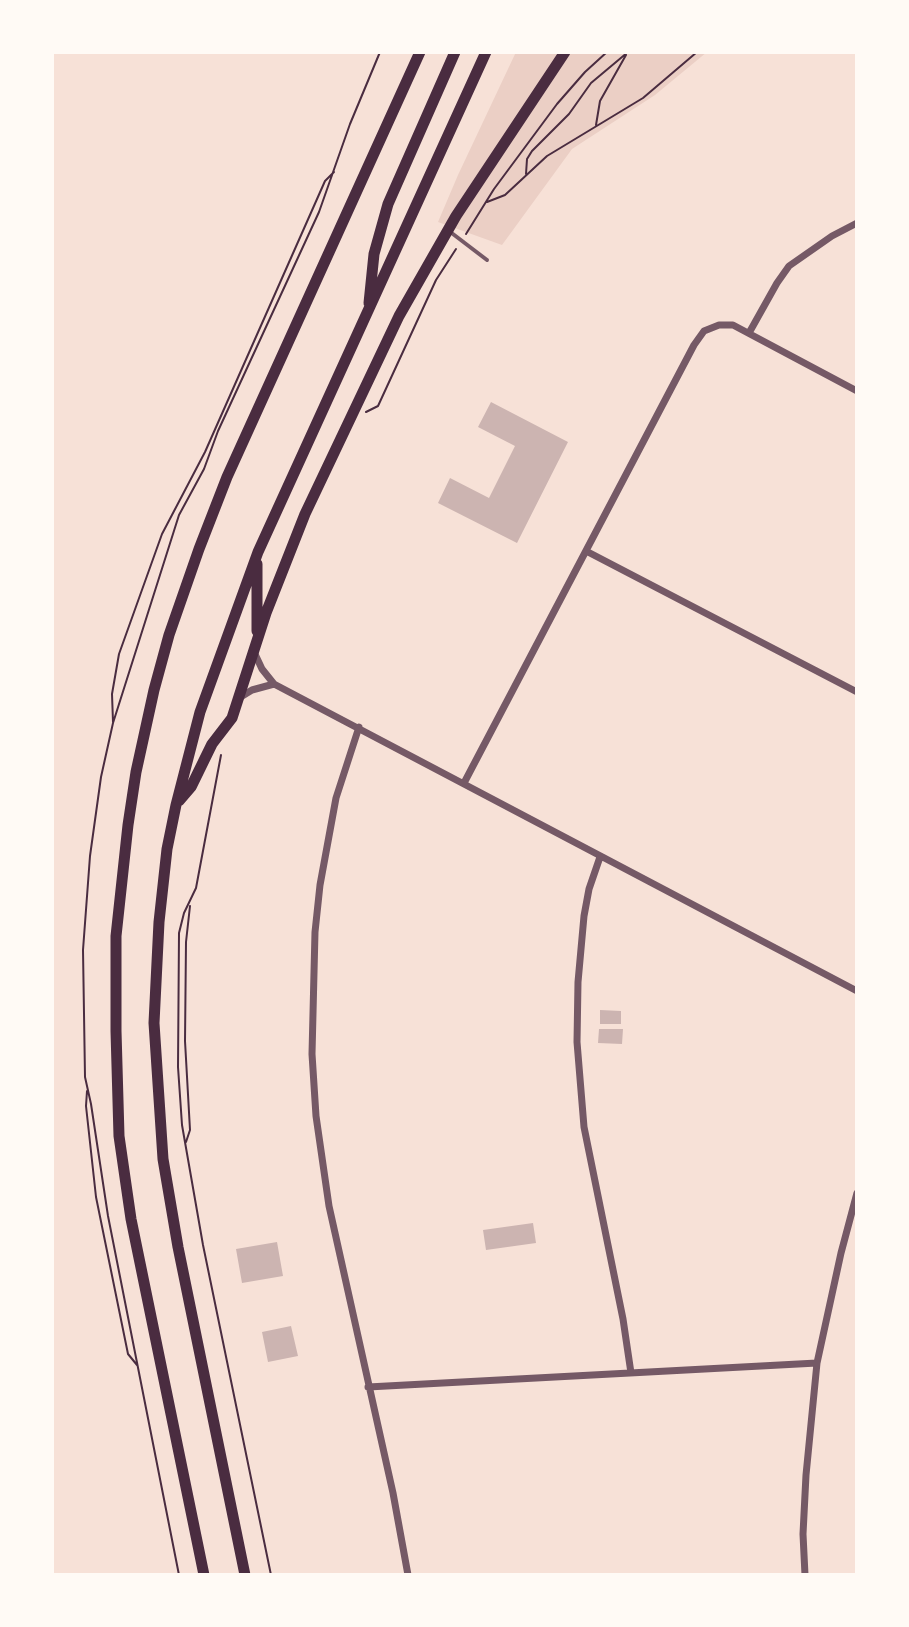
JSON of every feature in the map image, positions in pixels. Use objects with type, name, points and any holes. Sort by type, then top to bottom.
[{"type":"main road","points":[[204,1575],[131,1219],[119,1136],[116,936],[128,825],[154,690],[169,635],[199,549],[227,477],[420,52]]},
{"type":"main road","points":[[369,312],[374,254],[383,218],[455,52]]},
{"type":"main road","points":[[245,1575],[178,1247],[158,1109],[154,1023],[159,922],[176,805],[200,712],[258,552],[486,52]]},
{"type":"main road","points":[[176,805],[191,787],[212,744],[232,718],[305,514],[399,316],[447,230],[565,52]]},
{"type":"main road","points":[[256,646],[258,552]]},
{"type":"street","points":[[749,333],[789,266],[857,223]]},
{"type":"street","points":[[464,783],[699,337],[712,327],[726,324],[749,333],[857,391]]},
{"type":"street","points":[[586,551],[857,692]]},
{"type":"street","points":[[256,646],[262,669],[274,684],[857,991]]},
{"type":"street","points":[[238,699],[252,690],[274,684]]},
{"type":"street","points":[[359,727],[336,798],[320,885],[315,932],[312,1054],[316,1116],[329,1206],[393,1493],[408,1575]]},
{"type":"street","points":[[600,857],[589,889],[580,950],[577,1008],[579,1073],[587,1143],[631,1373]]},
{"type":"street","points":[[805,1575],[806,1475],[817,1363],[857,1193]]},
{"type":"street","points":[[368,1387],[817,1363]]},
{"type":"lane","points":[[447,230],[487,260]]},
{"type":"path","points":[[179,1575],[108,1216],[83,1064],[83,950],[101,777],[113,723],[179,515],[204,469],[218,431],[282,295],[335,172],[350,124],[380,52]]},
{"type":"path","points":[[353,411],[365,413],[378,406],[436,280],[494,189],[557,104],[607,52]]},
{"type":"path","points":[[596,126],[600,101],[628,52]]},
{"type":"path","points":[[526,175],[527,159],[532,151],[569,114],[591,83],[628,52]]},
{"type":"path","points":[[485,203],[505,195],[547,156],[643,98],[697,52]]},
{"type":"path","points":[[113,723],[112,694],[119,654],[162,534],[205,452],[228,394],[325,181],[335,172]]},
{"type":"path","points":[[222,754],[196,888],[179,933],[176,991],[178,1067],[185,1143],[203,1245],[271,1575]]},
{"type":"path","points":[[185,1143],[190,1130],[185,1026],[186,942],[190,903]]},
{"type":"path","points":[[87,1089],[86,1106],[96,1197],[128,1354],[137,1365]]},
{"type":"shaded area","points":[[516,52],[707,52],[655,95],[572,149],[502,245],[438,222]]},
{"type":"building","points":[[491,402],[568,442],[517,543],[438,503],[450,478],[489,498],[515,446],[478,427]]},
{"type":"building","points":[[600,1010],[621,1011],[621,1024],[600,1024]]},
{"type":"building","points":[[599,1029],[623,1029],[622,1044],[598,1043]]},
{"type":"building","points":[[533,1223],[536,1243],[486,1250],[483,1230]]},
{"type":"building","points":[[277,1242],[283,1276],[242,1283],[236,1249]]},
{"type":"building","points":[[291,1326],[298,1356],[268,1362],[262,1332]]}]
